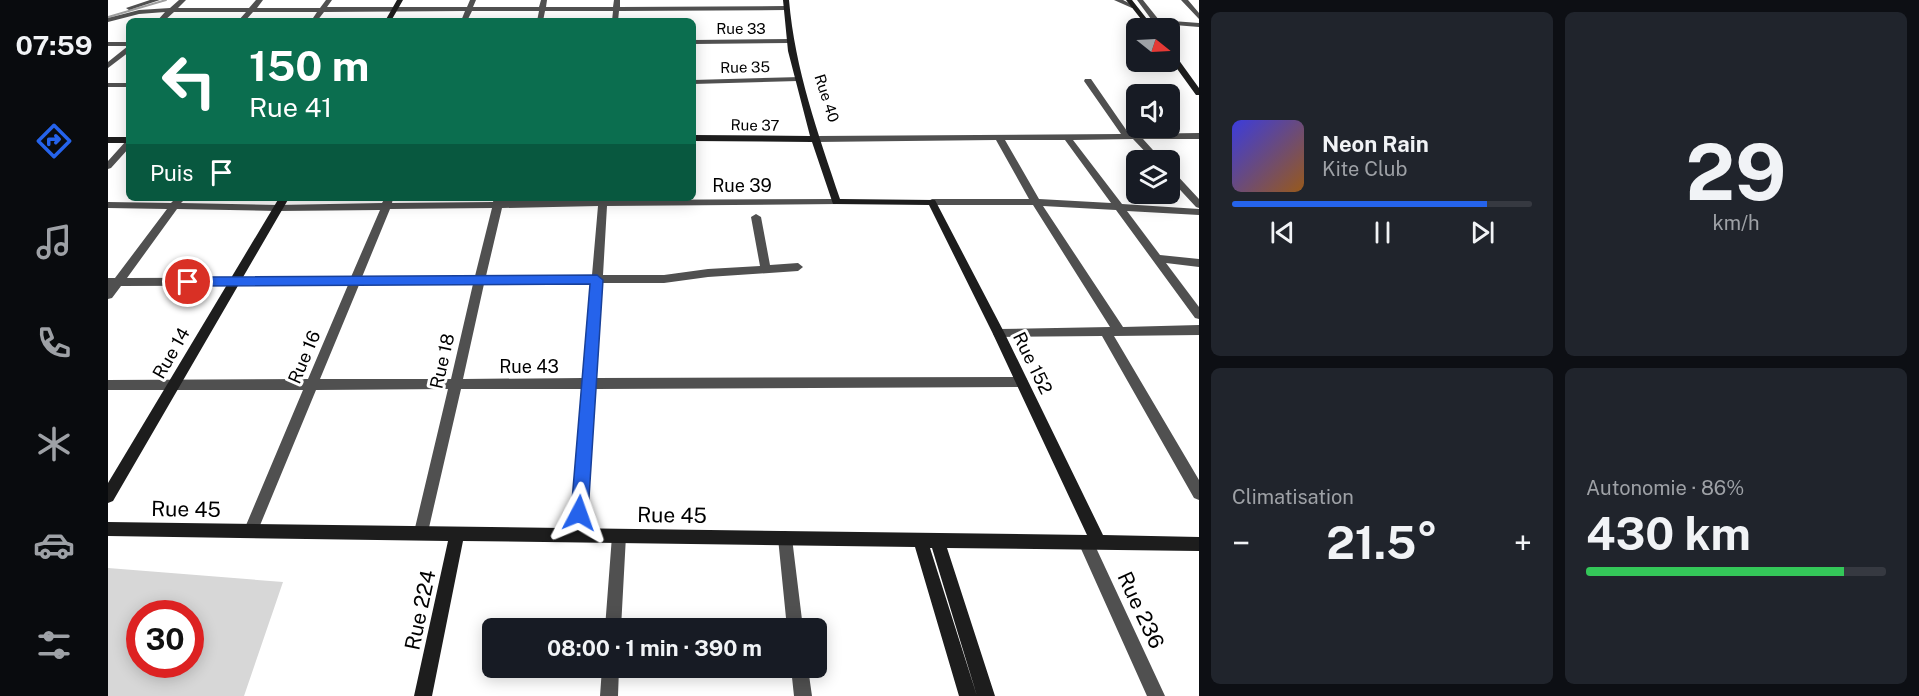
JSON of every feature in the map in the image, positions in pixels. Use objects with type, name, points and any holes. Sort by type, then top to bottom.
[{"type":"main road","points":[[390,18],[400,0]]},
{"type":"main road","name":"Rue 40","points":[[792,0],[798,51],[820,139]]},
{"type":"main road","points":[[1129,0],[1143,18]]},
{"type":"main road","name":"Rue 40","points":[[786,4],[789,41],[798,79],[841,202]]},
{"type":"main road","points":[[1180,66],[1196,84],[1199,93]]},
{"type":"main road","name":"Rue 37","points":[[696,138],[820,139]]},
{"type":"main road","points":[[108,140],[126,142]]},
{"type":"main road","points":[[841,202],[932,202]]},
{"type":"main road","name":"Rue 152","points":[[932,202],[999,333],[1092,542]]},
{"type":"main road","name":"Rue 14","points":[[108,496],[281,203]]},
{"type":"main road","name":"Rue 45","points":[[108,529],[1199,543]]},
{"type":"main road","name":"Rue 224","points":[[423,696],[457,534]]},
{"type":"main road","points":[[920,540],[968,696]]},
{"type":"main road","points":[[938,540],[986,696]]},
{"type":"street","points":[[108,14],[157,0]]},
{"type":"street","points":[[164,18],[183,0]]},
{"type":"street","points":[[244,18],[260,0]]},
{"type":"street","points":[[316,18],[329,0]]},
{"type":"street","points":[[465,18],[472,0]]},
{"type":"street","points":[[541,18],[544,0]]},
{"type":"street","points":[[615,18],[617,0]]},
{"type":"street","points":[[1117,0],[1134,7]]},
{"type":"street","points":[[1140,0],[1153,18]]},
{"type":"street","points":[[1184,0],[1199,17]]},
{"type":"street","points":[[108,20],[139,12],[173,10],[616,9],[786,4]]},
{"type":"street","points":[[1180,25],[1199,25]]},
{"type":"street","name":"Rue 33","points":[[696,42],[789,41]]},
{"type":"street","points":[[108,44],[126,44]]},
{"type":"street","points":[[108,66],[126,51]]},
{"type":"street","name":"Rue 35","points":[[696,82],[798,79]]},
{"type":"street","points":[[1088,81],[1126,129]]},
{"type":"street","points":[[108,85],[126,85]]},
{"type":"street","points":[[1180,136],[1199,136]]},
{"type":"street","points":[[1067,137],[1199,315]]},
{"type":"street","points":[[820,139],[1126,137]]},
{"type":"street","points":[[999,138],[1112,331],[1199,493]]},
{"type":"street","points":[[1133,138],[1147,150]]},
{"type":"street","points":[[108,166],[126,145]]},
{"type":"street","points":[[1180,184],[1199,205]]},
{"type":"street","name":"Rue 39","points":[[108,205],[178,202],[498,201]]},
{"type":"street","name":"Rue 18","points":[[421,532],[498,201]]},
{"type":"street","points":[[578,535],[602,201]]},
{"type":"street","name":"Rue 39","points":[[696,201],[841,202]]},
{"type":"street","points":[[108,295],[113,282],[178,202]]},
{"type":"street","name":"Rue 16","points":[[251,530],[388,202]]},
{"type":"street","points":[[932,202],[1036,202],[1199,212]]},
{"type":"street","points":[[756,217],[766,270]]},
{"type":"street","points":[[1157,258],[1199,263]]},
{"type":"street","points":[[113,282],[664,279],[708,273],[798,267]]},
{"type":"street","points":[[999,333],[1199,330]]},
{"type":"street","name":"Rue 43","points":[[108,385],[1022,382]]},
{"type":"street","points":[[614,618],[619,536]]},
{"type":"street","points":[[785,538],[794,618]]},
{"type":"street","name":"Rue 236","points":[[1092,542],[1156,696]]},
{"type":"street","points":[[609,696],[610,678]]},
{"type":"street","points":[[801,678],[803,696]]},
{"type":"shaded area","points":[[108,568],[283,582],[244,696],[108,696]]},
{"type":"waterway","points":[[108,17],[166,0]]},
{"type":"route","points":[[188,282],[597,280],[579,513]]}]
